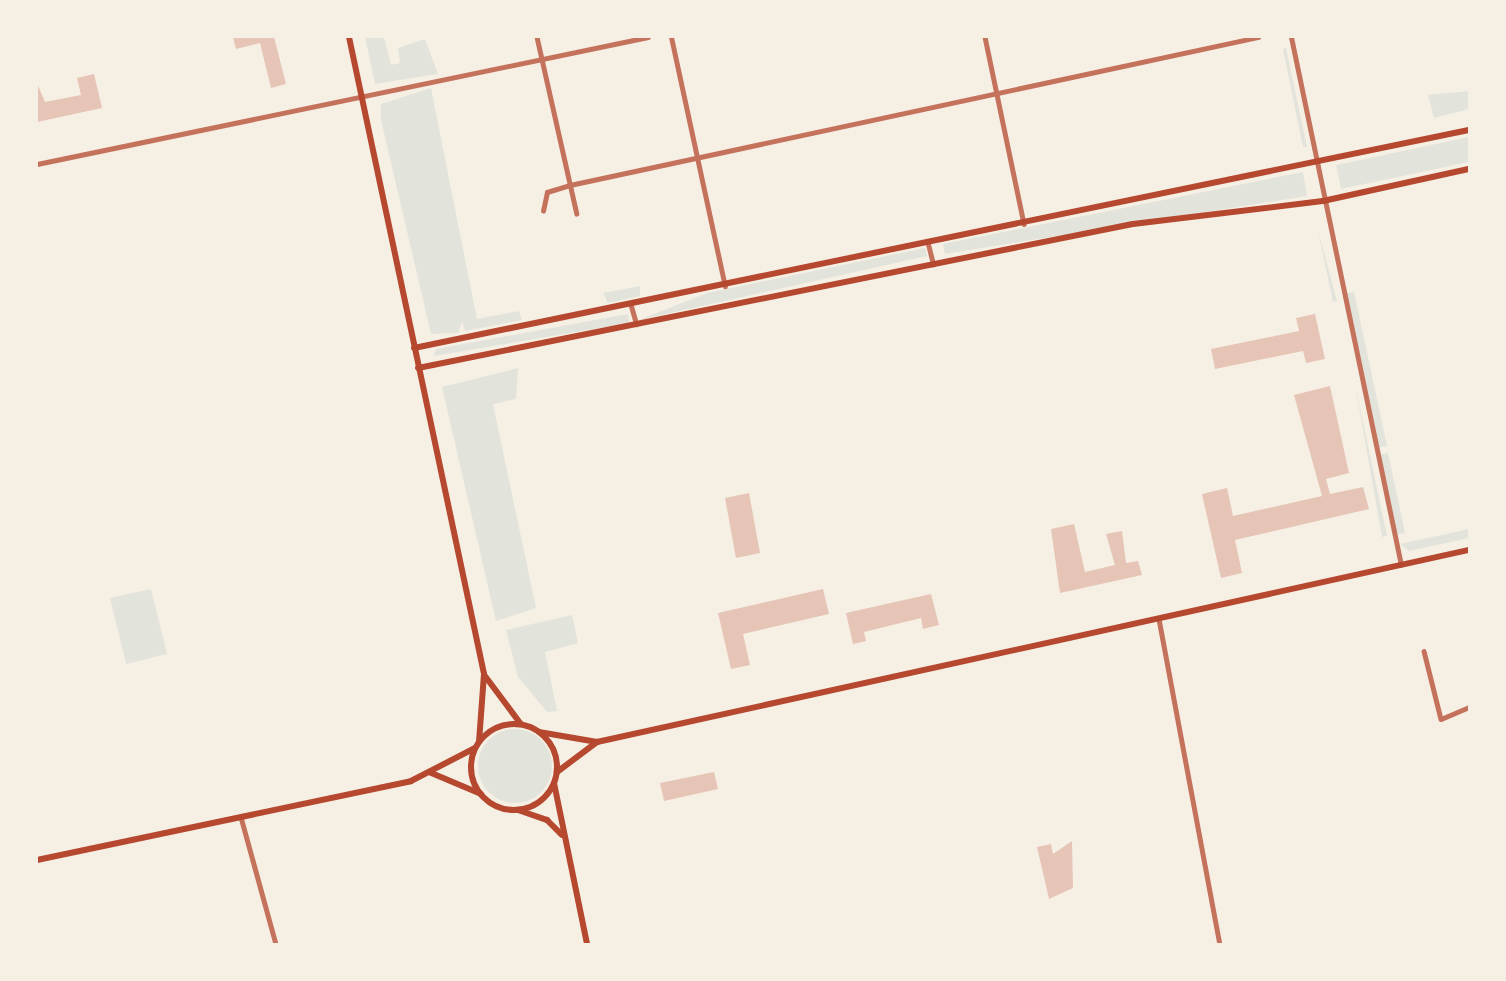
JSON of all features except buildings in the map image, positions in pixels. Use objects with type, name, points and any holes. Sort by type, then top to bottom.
[{"type":"main road","points":[[349,37],[484,674],[477,745],[471,772],[481,794]]},
{"type":"main road","points":[[414,348],[631,306],[1469,130]]},
{"type":"main road","points":[[418,368],[1133,224],[1323,201],[1469,169]]},
{"type":"main road","points":[[484,674],[523,724],[539,732],[597,743],[1469,550]]},
{"type":"main road","points":[[37,860],[241,817],[429,772],[477,745],[498,727],[523,724]]},
{"type":"main road","points":[[516,810],[543,799],[554,783],[557,772],[554,750],[539,732]]},
{"type":"main road","points":[[557,772],[597,743]]},
{"type":"main road","points":[[429,772],[516,810],[547,820],[564,839]]},
{"type":"main road","points":[[554,783],[587,944]]},
{"type":"street","points":[[537,37],[577,214]]},
{"type":"street","points":[[37,164],[648,37]]},
{"type":"street","points":[[671,37],[725,286]]},
{"type":"street","points":[[985,37],[1024,224]]},
{"type":"street","points":[[543,211],[547,192],[570,184],[999,96],[1258,37]]},
{"type":"street","points":[[1291,37],[1323,201],[1401,565]]},
{"type":"street","points":[[928,244],[933,264]]},
{"type":"street","points":[[631,306],[636,324]]},
{"type":"street","points":[[1158,619],[1220,944]]},
{"type":"street","points":[[1424,651],[1441,719],[1469,707]]},
{"type":"street","points":[[241,817],[276,944]]},
{"type":"shaded area","points":[[365,37],[384,37],[391,65],[400,63],[398,48],[425,39],[438,74],[375,84]]},
{"type":"shaded area","points":[[1286,48],[1307,147],[1303,147],[1283,49]]},
{"type":"shaded area","points":[[431,88],[477,319],[519,311],[522,320],[465,331],[462,322],[458,333],[431,334],[381,120],[381,104]]},
{"type":"shaded area","points":[[1469,91],[1469,109],[1434,118],[1428,95]]},
{"type":"shaded area","points":[[1469,137],[1469,162],[1341,189],[1336,165]]},
{"type":"shaded area","points":[[1303,172],[1307,196],[945,254],[943,244]]},
{"type":"shaded area","points":[[1317,226],[1337,301],[1333,302]]},
{"type":"shaded area","points":[[925,248],[927,256],[639,320],[707,293]]},
{"type":"shaded area","points":[[640,286],[640,296],[608,303],[603,293]]},
{"type":"shaded area","points":[[1354,292],[1387,446],[1376,448],[1343,294]]},
{"type":"shaded area","points":[[628,314],[629,323],[434,356],[436,349]]},
{"type":"shaded area","points":[[518,368],[516,399],[493,404],[536,608],[496,621],[442,387]]},
{"type":"shaded area","points":[[1355,384],[1387,536],[1382,537]]},
{"type":"shaded area","points":[[1388,453],[1405,533],[1394,535],[1378,455]]},
{"type":"shaded area","points":[[1469,529],[1469,538],[1409,551],[1400,544]]},
{"type":"shaded area","points":[[151,589],[167,654],[126,664],[110,598]]},
{"type":"shaded area","points":[[572,615],[578,643],[545,652],[557,711],[547,712],[518,677],[506,630]]},
{"type":"shaded area","points":[[515,729],[536,735],[546,745],[552,766],[546,787],[536,797],[515,803],[494,797],[484,787],[478,766],[484,745],[494,735]]}]
